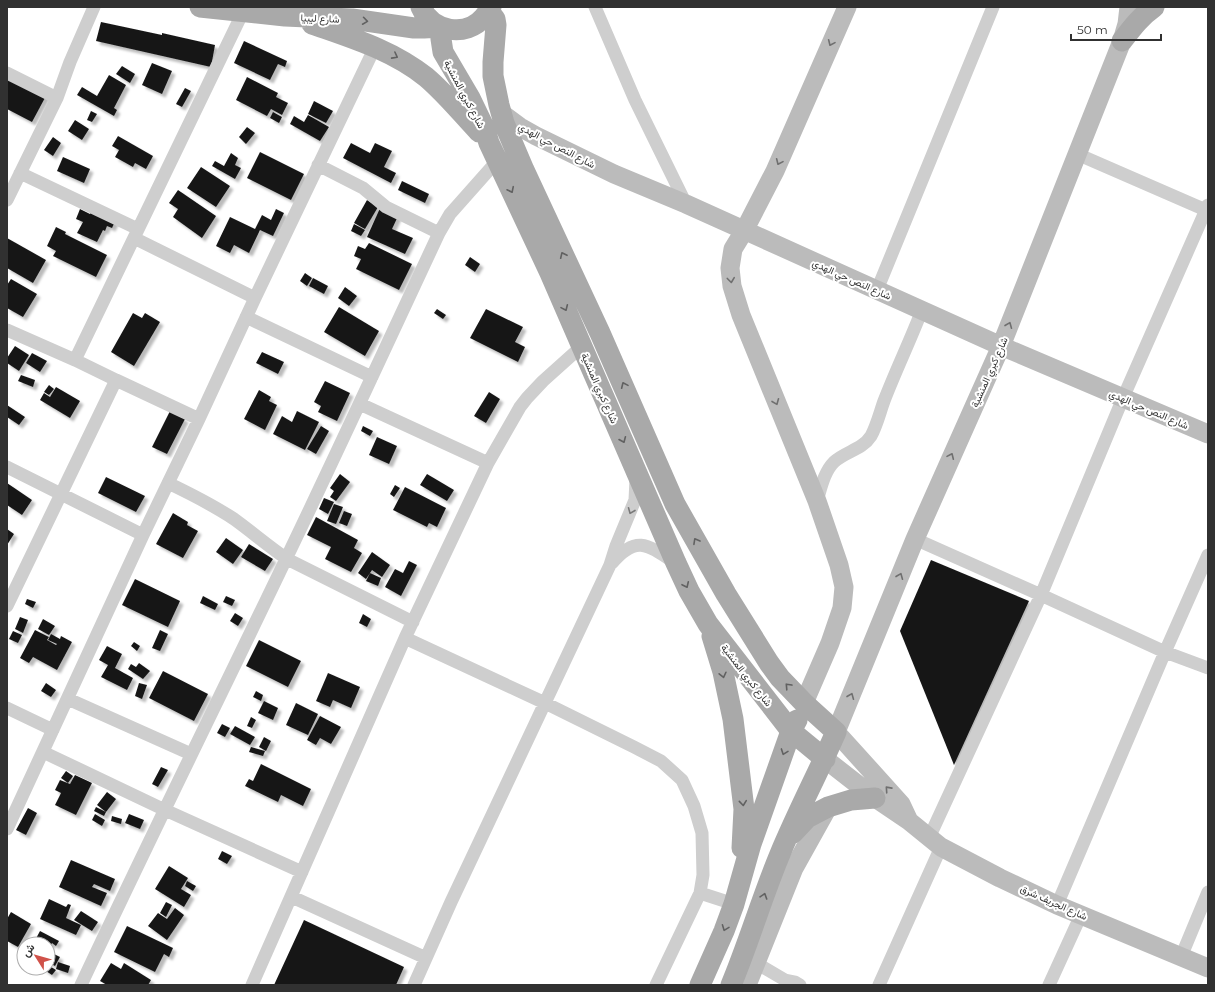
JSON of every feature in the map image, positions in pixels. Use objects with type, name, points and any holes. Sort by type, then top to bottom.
[{"type":"main road","name":"شارع ليبيا","points":[[200,7],[243,12],[284,13],[352,19],[414,28],[441,27],[452,30],[462,30],[472,27],[494,9]]},
{"type":"main road","points":[[421,7],[431,21],[441,27]]},
{"type":"main road","points":[[1122,41],[1135,24],[1154,7]]},
{"type":"main road","points":[[494,9],[496,25],[493,76],[501,114],[518,157],[600,333],[675,504],[726,594],[759,648],[780,678],[804,703],[836,732]]},
{"type":"main road","points":[[284,13],[375,47],[402,60],[437,86],[493,152]]},
{"type":"main road","name":"شارع كبري المنشية","points":[[441,27],[443,52],[470,98],[484,127],[493,152],[550,273],[689,591],[708,624],[791,731],[825,759]]},
{"type":"main road","points":[[708,624],[723,672],[731,711],[742,786],[744,809],[743,838],[736,896]]},
{"type":"main road","points":[[700,985],[724,931],[761,814],[791,731],[804,703]]},
{"type":"main road","name":"شارع كبري المنشية","points":[[731,985],[781,852],[825,759],[836,732]]},
{"type":"main road","points":[[781,852],[793,833],[807,818],[828,807],[851,800],[875,798]]},
{"type":"street","points":[[7,200],[57,98],[70,62],[94,7]]},
{"type":"street","points":[[596,7],[635,100],[686,204]]},
{"type":"street","points":[[804,703],[830,643],[842,608],[844,587],[840,565],[816,501],[741,315],[732,286],[730,268],[733,249],[775,171],[847,7]]},
{"type":"street","points":[[877,290],[993,7]]},
{"type":"street","name":"شارع كبري المنشية","points":[[836,732],[915,539],[1001,346],[1122,41],[1127,24],[1129,7]]},
{"type":"street","points":[[75,360],[243,12]]},
{"type":"street","points":[[7,829],[143,535],[375,47]]},
{"type":"street","points":[[7,73],[57,98]]},
{"type":"street","name":"شارع النص حي الهدي","points":[[501,114],[553,146],[614,174],[686,204],[1001,346],[1208,434]]},
{"type":"street","points":[[81,985],[191,754],[287,558],[439,233],[450,214],[493,152]]},
{"type":"street","points":[[879,985],[935,843],[1124,398],[1207,209],[1077,154]]},
{"type":"street","points":[[318,165],[363,188],[386,207],[439,233]]},
{"type":"street","points":[[20,173],[255,298]]},
{"type":"street","points":[[816,501],[826,473],[834,462],[867,442],[873,432],[884,401],[922,310]]},
{"type":"street","points":[[246,317],[372,377]]},
{"type":"street","points":[[7,330],[75,360],[199,419]]},
{"type":"street","points":[[252,985],[405,638],[488,463],[520,407],[527,398],[543,381],[582,346]]},
{"type":"street","points":[[7,606],[12,583],[61,494],[116,380]]},
{"type":"street","points":[[360,404],[488,463]]},
{"type":"street","points":[[7,467],[143,535]]},
{"type":"street","points":[[414,985],[451,902],[610,565],[616,546],[635,500],[637,473]]},
{"type":"street","points":[[168,483],[219,510],[287,558],[413,622]]},
{"type":"street","points":[[915,539],[1165,652],[1208,668]]},
{"type":"street","points":[[610,565],[620,554],[628,548],[636,545],[650,548],[676,563]]},
{"type":"street","points":[[1057,905],[1208,555]]},
{"type":"street","points":[[405,638],[634,746],[661,761],[682,780],[694,806],[702,833],[703,876],[700,893],[656,985]]},
{"type":"street","points":[[68,699],[191,754]]},
{"type":"street","points":[[7,708],[53,730]]},
{"type":"street","points":[[836,732],[901,804],[909,821]]},
{"type":"street","points":[[43,752],[165,810],[302,872]]},
{"type":"street","name":"شارع الجريف شرق","points":[[825,759],[875,798],[909,821],[935,843],[1000,878],[1057,905],[1208,968]]},
{"type":"street","points":[[747,985],[794,868],[828,807]]},
{"type":"street","points":[[1181,956],[1208,892]]},
{"type":"street","points":[[700,893],[736,896]]},
{"type":"street","points":[[292,897],[426,958]]},
{"type":"street","points":[[1049,985],[1081,915]]},
{"type":"street","points":[[756,963],[785,980],[795,982],[800,985]]},
{"type":"building","points":[[101,22],[162,35],[162,33],[215,45],[211,67],[96,41]]},
{"type":"building","points":[[244,41],[287,61],[285,67],[278,64],[270,80],[234,63]]},
{"type":"building","points":[[152,63],[172,71],[162,94],[142,85]]},
{"type":"building","points":[[122,66],[135,74],[130,83],[116,74]]},
{"type":"building","points":[[7,73],[47,94],[32,122],[7,109]]},
{"type":"building","points":[[109,75],[126,85],[114,108],[117,110],[114,116],[77,95],[82,87],[97,96]]},
{"type":"building","points":[[247,77],[278,93],[276,97],[288,103],[282,115],[271,109],[267,116],[236,100]]},
{"type":"building","points":[[185,88],[191,91],[182,107],[176,104]]},
{"type":"building","points":[[314,101],[333,111],[326,123],[308,114]]},
{"type":"building","points":[[91,111],[97,114],[92,122],[87,120]]},
{"type":"building","points":[[273,112],[282,117],[279,123],[270,118]]},
{"type":"building","points":[[308,115],[329,127],[320,141],[290,124],[294,116],[304,122]]},
{"type":"building","points":[[75,120],[89,129],[82,140],[68,131]]},
{"type":"building","points":[[247,127],[255,133],[246,144],[239,137]]},
{"type":"building","points":[[118,136],[153,156],[146,169],[135,163],[133,167],[115,157],[119,150],[112,146]]},
{"type":"building","points":[[53,137],[61,143],[53,156],[44,150]]},
{"type":"building","points":[[351,143],[370,153],[375,143],[392,151],[384,167],[396,173],[391,183],[343,158]]},
{"type":"building","points":[[260,152],[304,174],[291,200],[247,178]]},
{"type":"building","points":[[231,153],[238,158],[235,165],[241,168],[235,179],[212,166],[215,161],[224,166]]},
{"type":"building","points":[[63,157],[90,169],[84,183],[57,171]]},
{"type":"building","points":[[201,167],[230,186],[216,207],[187,188]]},
{"type":"building","points":[[402,181],[429,194],[425,203],[398,190]]},
{"type":"building","points":[[178,190],[216,216],[202,238],[173,217],[178,209],[169,203]]},
{"type":"building","points":[[367,200],[378,207],[365,229],[354,223]]},
{"type":"building","points":[[95,205],[118,215],[112,228],[107,226],[105,231],[103,230],[97,242],[77,233],[83,222],[76,219],[80,209],[90,214]]},
{"type":"building","points":[[381,206],[399,214],[392,229],[413,238],[405,254],[367,237]]},
{"type":"building","points":[[276,209],[284,213],[273,236],[260,230],[249,253],[234,245],[230,253],[216,246],[230,217],[255,229],[262,215],[271,220]]},
{"type":"building","points":[[354,224],[365,230],[361,236],[351,231]]},
{"type":"building","points":[[56,227],[66,232],[65,234],[107,255],[96,277],[53,256],[56,251],[47,246]]},
{"type":"building","points":[[7,238],[46,260],[33,283],[7,268]]},
{"type":"building","points":[[369,243],[412,264],[399,290],[356,269],[361,259],[354,256],[358,246],[365,249]]},
{"type":"building","points":[[470,257],[480,264],[475,272],[465,265]]},
{"type":"building","points":[[305,273],[312,278],[307,286],[300,281]]},
{"type":"building","points":[[313,278],[328,286],[324,294],[309,286]]},
{"type":"building","points":[[11,279],[37,294],[23,317],[7,308],[7,285]]},
{"type":"building","points":[[345,287],[357,296],[349,306],[338,298]]},
{"type":"building","points":[[339,307],[379,331],[365,356],[324,332]]},
{"type":"building","points":[[437,309],[446,315],[443,319],[434,313]]},
{"type":"building","points":[[486,309],[523,327],[515,342],[525,347],[518,362],[470,338]]},
{"type":"building","points":[[133,313],[142,318],[145,313],[160,322],[134,366],[111,352]]},
{"type":"building","points":[[15,346],[29,355],[19,371],[7,363],[7,358]]},
{"type":"building","points":[[262,352],[284,362],[278,374],[256,363]]},
{"type":"building","points":[[32,353],[47,361],[40,372],[26,363]]},
{"type":"building","points":[[21,375],[35,380],[33,387],[18,381]]},
{"type":"building","points":[[325,381],[350,393],[337,421],[318,412],[321,406],[314,402]]},
{"type":"building","points":[[49,385],[54,389],[49,395],[44,392]]},
{"type":"building","points":[[56,387],[80,401],[70,418],[40,400],[44,393],[50,397]]},
{"type":"building","points":[[259,390],[271,397],[269,401],[277,405],[265,430],[244,419]]},
{"type":"building","points":[[489,392],[500,399],[486,423],[474,416]]},
{"type":"building","points":[[7,405],[25,417],[19,425],[7,417]]},
{"type":"building","points":[[170,411],[185,419],[167,454],[152,447]]},
{"type":"building","points":[[297,411],[319,422],[305,450],[273,434],[282,416],[292,422]]},
{"type":"building","points":[[321,426],[329,431],[316,454],[307,449]]},
{"type":"building","points":[[363,426],[373,431],[370,436],[361,431]]},
{"type":"building","points":[[377,437],[397,446],[389,464],[369,455]]},
{"type":"building","points":[[340,474],[350,482],[336,501],[330,497],[334,491],[330,488]]},
{"type":"building","points":[[427,474],[454,490],[447,501],[420,485]]},
{"type":"building","points":[[106,477],[145,496],[136,512],[98,493]]},
{"type":"building","points":[[7,483],[32,500],[22,515],[7,505]]},
{"type":"building","points":[[395,485],[400,488],[394,497],[390,494]]},
{"type":"building","points":[[405,487],[446,508],[437,527],[429,523],[427,527],[393,510]]},
{"type":"building","points":[[324,498],[334,502],[328,514],[319,509]]},
{"type":"building","points":[[334,504],[343,507],[336,524],[327,521]]},
{"type":"building","points":[[344,511],[352,514],[347,526],[339,523]]},
{"type":"building","points":[[173,513],[188,522],[187,525],[198,531],[183,558],[156,544]]},
{"type":"building","points":[[316,517],[358,540],[354,548],[362,553],[351,572],[325,559],[331,547],[307,535]]},
{"type":"building","points":[[7,529],[14,534],[7,545]]},
{"type":"building","points":[[226,538],[243,550],[233,564],[216,552]]},
{"type":"building","points":[[249,544],[273,559],[265,571],[241,557]]},
{"type":"building","points":[[372,552],[390,565],[382,577],[372,570],[366,579],[358,573]]},
{"type":"building","points":[[931,560],[1029,601],[954,765],[900,631]]},
{"type":"building","points":[[409,561],[417,565],[401,596],[385,587],[395,569],[403,573]]},
{"type":"building","points":[[370,573],[381,578],[378,586],[366,581]]},
{"type":"building","points":[[135,579],[180,601],[168,627],[122,605]]},
{"type":"building","points":[[203,596],[218,604],[215,610],[200,603]]},
{"type":"building","points":[[226,596],[235,600],[232,606],[223,602]]},
{"type":"building","points":[[27,599],[36,602],[33,608],[25,604]]},
{"type":"building","points":[[235,613],[243,618],[238,626],[230,621]]},
{"type":"building","points":[[363,614],[371,619],[367,627],[359,623]]},
{"type":"building","points":[[20,617],[28,620],[23,633],[15,629]]},
{"type":"building","points":[[43,619],[55,626],[49,635],[38,629]]},
{"type":"building","points":[[35,630],[49,637],[47,640],[56,645],[57,644],[48,640],[51,634],[60,639],[61,636],[72,642],[57,670],[33,657],[29,663],[20,658]]},
{"type":"building","points":[[160,630],[168,634],[160,651],[152,648]]},
{"type":"building","points":[[13,631],[22,635],[18,643],[9,639]]},
{"type":"building","points":[[259,640],[301,661],[288,687],[246,666]]},
{"type":"building","points":[[134,642],[140,646],[137,651],[131,646]]},
{"type":"building","points":[[107,646],[122,654],[115,668],[133,678],[127,690],[101,677],[108,665],[99,660]]},
{"type":"building","points":[[139,663],[150,671],[143,679],[128,669],[131,664],[136,667]]},
{"type":"building","points":[[163,671],[208,694],[194,721],[149,698]]},
{"type":"building","points":[[328,673],[360,687],[351,708],[333,700],[330,707],[316,701]]},
{"type":"building","points":[[46,683],[56,690],[51,697],[41,691]]},
{"type":"building","points":[[139,683],[147,685],[142,699],[135,696]]},
{"type":"building","points":[[256,691],[263,695],[261,701],[253,697]]},
{"type":"building","points":[[264,701],[278,708],[273,720],[258,713]]},
{"type":"building","points":[[296,703],[318,714],[308,735],[286,725]]},
{"type":"building","points":[[320,716],[341,727],[331,744],[320,738],[316,745],[307,740]]},
{"type":"building","points":[[251,717],[256,720],[252,728],[247,726]]},
{"type":"building","points":[[222,724],[230,728],[225,737],[217,733]]},
{"type":"building","points":[[235,726],[255,737],[250,745],[230,734]]},
{"type":"building","points":[[264,737],[271,741],[266,751],[259,747]]},
{"type":"building","points":[[251,747],[265,751],[263,756],[249,752]]},
{"type":"building","points":[[261,764],[311,789],[303,806],[281,795],[278,802],[245,786],[249,779],[253,781]]},
{"type":"building","points":[[161,767],[168,770],[158,787],[152,784]]},
{"type":"building","points":[[66,771],[73,776],[68,783],[61,778]]},
{"type":"building","points":[[75,775],[92,783],[76,815],[55,805],[61,793],[55,790],[60,780],[70,784]]},
{"type":"building","points":[[107,792],[116,799],[106,812],[97,805]]},
{"type":"building","points":[[96,807],[106,812],[104,816],[94,811]]},
{"type":"building","points":[[28,808],[37,813],[26,835],[16,830]]},
{"type":"building","points":[[95,814],[105,820],[102,826],[92,820]]},
{"type":"building","points":[[129,814],[144,820],[140,829],[125,823]]},
{"type":"building","points":[[112,816],[122,819],[121,824],[111,821]]},
{"type":"building","points":[[222,851],[232,856],[227,864],[218,859]]},
{"type":"building","points":[[71,860],[115,879],[110,891],[94,884],[92,887],[107,893],[101,906],[59,887]]},
{"type":"building","points":[[169,866],[188,878],[181,889],[191,895],[184,907],[155,889]]},
{"type":"building","points":[[187,881],[196,886],[193,891],[185,886]]},
{"type":"building","points":[[49,899],[66,907],[68,904],[71,905],[66,918],[81,925],[76,935],[40,919]]},
{"type":"building","points":[[166,902],[172,905],[166,917],[160,913]]},
{"type":"building","points":[[175,908],[184,915],[167,940],[148,926],[158,913],[167,919]]},
{"type":"building","points":[[81,911],[98,922],[92,931],[74,920]]},
{"type":"building","points":[[11,912],[31,924],[24,936],[16,936],[16,946],[7,941],[7,919]]},
{"type":"building","points":[[304,920],[404,967],[396,985],[274,985]]},
{"type":"building","points":[[127,926],[173,948],[169,957],[164,954],[155,972],[114,952]]},
{"type":"building","points":[[40,931],[50,936],[37,936]]},
{"type":"building","points":[[56,955],[60,957],[56,964]]},
{"type":"building","points":[[58,962],[70,966],[68,973],[56,969]]},
{"type":"building","points":[[111,963],[121,969],[124,963],[151,980],[148,985],[107,985],[100,981]]}]
